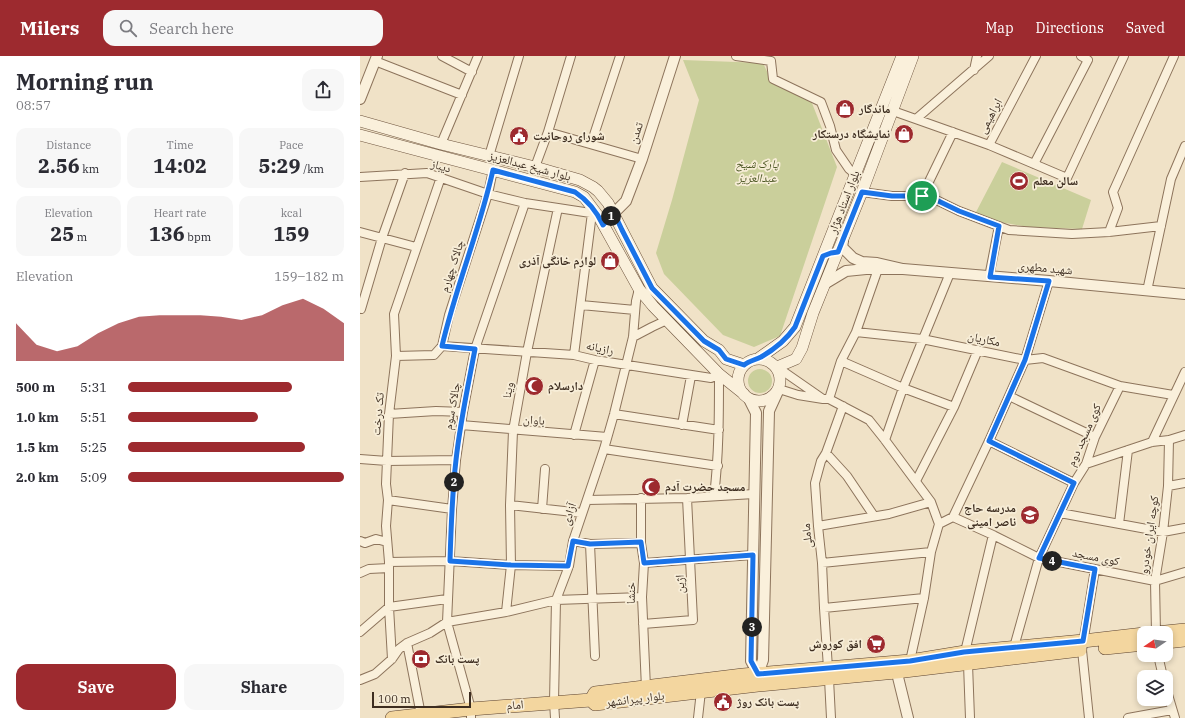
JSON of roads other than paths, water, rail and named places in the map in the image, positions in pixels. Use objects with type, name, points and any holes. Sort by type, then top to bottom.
[{"type":"main road","name":"بلوار استاد هژار","points":[[759,358],[777,347],[795,327],[902,56]]},
{"type":"main road","name":"بلوار استاد هژار","points":[[777,367],[796,359],[802,348],[914,56]]},
{"type":"main road","name":"بلوار شیخ عبدالعزیز","points":[[360,121],[441,144],[535,167],[580,180],[593,187],[608,203],[614,213],[652,288],[704,341],[719,350],[726,359],[744,365]]},
{"type":"main road","name":"بلوار شیخ عبدالعزیز","points":[[360,135],[575,192],[584,197],[627,265],[639,289],[653,306],[719,374],[746,396]]},
{"type":"main road","points":[[850,187],[862,192]]},
{"type":"main road","points":[[603,225],[614,213]]},
{"type":"main road","points":[[814,279],[826,283]]},
{"type":"main road","points":[[759,358],[769,361],[777,367],[781,378],[779,389],[775,395],[763,401],[756,401],[746,396],[740,389],[738,376],[744,365],[759,358]]},
{"type":"main road","points":[[1173,631],[1185,630]]},
{"type":"main road","name":"بلوار پیرانشهر","points":[[758,679],[700,691],[595,704],[591,700],[595,693],[896,667],[1083,646],[1137,635]]},
{"type":"main road","points":[[1173,641],[1185,640]]},
{"type":"main road","name":"بلوار پیرانشهر","points":[[896,667],[910,661],[966,658],[1014,647],[1137,644]]},
{"type":"main road","name":"امام","points":[[392,718],[421,715],[471,714],[554,702],[591,700]]},
{"type":"street","points":[[442,56],[472,72]]},
{"type":"street","points":[[441,144],[478,56]]},
{"type":"street","points":[[489,156],[519,56]]},
{"type":"street","points":[[535,167],[548,132],[571,56]]},
{"type":"street","points":[[592,144],[620,56]]},
{"type":"street","name":"تمدن","points":[[614,213],[626,201],[642,159],[675,56]]},
{"type":"street","points":[[736,56],[772,58],[773,79],[821,102],[830,126],[836,150],[849,169],[855,174]]},
{"type":"street","points":[[974,70],[977,56]]},
{"type":"street","points":[[916,119],[989,56]]},
{"type":"street","name":"ابراهیمی","points":[[1036,56],[988,145],[1067,178],[1124,56]]},
{"type":"street","points":[[1034,164],[1088,60],[1081,56]]},
{"type":"street","points":[[1109,232],[1118,208],[1113,192],[1174,56]]},
{"type":"street","points":[[360,99],[376,59],[462,95]]},
{"type":"street","points":[[893,111],[988,145]]},
{"type":"street","points":[[548,132],[642,159]]},
{"type":"street","points":[[922,196],[953,132]]},
{"type":"street","points":[[1147,291],[1171,180],[1185,146]]},
{"type":"street","points":[[488,194],[493,170]]},
{"type":"street","name":"دیباز","points":[[360,176],[427,172],[488,194],[525,203]]},
{"type":"street","points":[[361,309],[382,238],[405,173]]},
{"type":"street","name":"تک درخت","points":[[392,660],[389,607],[388,534],[386,526],[388,500],[386,484],[389,414],[396,356],[394,314],[441,177]]},
{"type":"street","points":[[862,192],[892,196],[928,196],[959,211],[1009,230],[1072,234],[1109,232],[1161,226]]},
{"type":"street","name":"چالاک چهارم","points":[[442,346],[449,315],[488,194]]},
{"type":"street","points":[[525,203],[595,213],[574,355]]},
{"type":"street","name":"چالاک سوم","points":[[471,714],[447,622],[452,509],[456,460],[475,349],[525,203]]},
{"type":"street","name":"وینا","points":[[506,612],[511,565],[510,505],[513,431],[527,352],[558,208]]},
{"type":"street","points":[[990,277],[999,226]]},
{"type":"street","points":[[360,232],[416,247]]},
{"type":"street","points":[[843,241],[842,246],[853,258]]},
{"type":"street","points":[[823,256],[831,253],[847,252],[853,258],[862,262],[878,263],[903,269]]},
{"type":"street","points":[[826,399],[841,361],[856,332],[878,269]]},
{"type":"street","points":[[826,283],[846,271],[903,269]]},
{"type":"street","name":"شهید مطهری","points":[[903,269],[1185,294]]},
{"type":"street","points":[[885,440],[903,388],[950,273]]},
{"type":"street","points":[[939,524],[954,517],[989,441],[1025,360],[1049,281]]},
{"type":"street","name":"آزادی","points":[[555,718],[556,600],[568,566],[573,541],[604,450],[614,414],[632,337],[639,289]]},
{"type":"street","points":[[581,305],[635,310]]},
{"type":"street","points":[[632,337],[667,320]]},
{"type":"street","name":"مکاریان","points":[[856,332],[922,340],[1025,360],[1043,358],[1120,386],[1173,395]]},
{"type":"street","points":[[396,356],[434,355],[442,346]]},
{"type":"street","name":"رازیانه","points":[[442,346],[574,355],[595,360],[691,376],[711,378],[719,374]]},
{"type":"street","points":[[916,481],[954,407],[978,350]]},
{"type":"street","points":[[574,435],[595,360]]},
{"type":"street","points":[[841,361],[903,388],[954,407]]},
{"type":"street","points":[[777,367],[826,399],[869,420],[931,502],[939,524],[931,552],[924,598],[910,661]]},
{"type":"street","points":[[1152,442],[1185,372]]},
{"type":"street","points":[[714,496],[718,466],[719,374]]},
{"type":"street","points":[[682,425],[691,376]]},
{"type":"street","name":"کوی مسجد دوم","points":[[1014,647],[1039,558],[1074,483],[1086,464],[1096,437],[1120,386]]},
{"type":"street","points":[[758,679],[763,660],[769,411],[779,389],[798,395],[826,399]]},
{"type":"street","points":[[746,396],[756,413],[751,661],[758,679]]},
{"type":"street","points":[[1009,396],[1096,437]]},
{"type":"street","name":"ماملی","points":[[831,718],[822,563],[815,483],[821,461],[826,453],[843,406]]},
{"type":"street","points":[[389,414],[436,411],[463,412]]},
{"type":"street","points":[[614,414],[719,430]]},
{"type":"street","name":"باوان","points":[[461,425],[513,431],[607,437]]},
{"type":"street","points":[[1086,464],[1152,442],[1169,440],[1185,435]]},
{"type":"street","name":"کوچه ایران خودرو","points":[[1156,626],[1155,581],[1163,532],[1168,486],[1169,440]]},
{"type":"street","points":[[989,441],[1074,483]]},
{"type":"street","points":[[604,450],[718,466]]},
{"type":"street","points":[[1119,524],[1128,450]]},
{"type":"street","points":[[826,453],[847,476],[874,516]]},
{"type":"street","points":[[360,459],[387,461],[456,460]]},
{"type":"street","points":[[542,509],[545,469]]},
{"type":"street","points":[[1168,486],[1185,483]]},
{"type":"street","points":[[587,500],[687,498],[754,494]]},
{"type":"street","name":"خنشا","points":[[641,498],[641,542],[644,563],[642,597],[646,688]]},
{"type":"street","name":"اژین","points":[[643,624],[693,620],[687,498]]},
{"type":"street","points":[[388,500],[452,509]]},
{"type":"street","points":[[818,526],[889,514],[931,502]]},
{"type":"street","points":[[510,505],[582,514]]},
{"type":"street","points":[[1060,513],[1163,532],[1185,528]]},
{"type":"street","name":"کوی مسجد","points":[[954,517],[1039,558],[1155,581],[1185,572]]},
{"type":"street","points":[[970,718],[966,658],[993,535]]},
{"type":"street","points":[[360,541],[365,543],[376,539],[387,542]]},
{"type":"street","points":[[573,541],[590,544],[641,542]]},
{"type":"street","points":[[590,544],[595,656]]},
{"type":"street","points":[[822,563],[931,552]]},
{"type":"street","points":[[644,563],[753,555]]},
{"type":"street","points":[[360,573],[389,565],[450,561],[511,565],[568,566]]},
{"type":"street","points":[[1089,718],[1083,646],[1095,569]]},
{"type":"street","points":[[360,680],[374,674],[392,660],[399,649],[407,643],[430,633],[447,622],[506,612],[556,600],[642,597]]},
{"type":"street","points":[[824,608],[924,598]]},
{"type":"street","points":[[360,632],[389,607],[447,599]]},
{"type":"street","points":[[407,643],[421,715]]},
{"type":"street","points":[[896,667],[908,718]]},
{"type":"street","points":[[698,718],[700,691]]},
{"type":"street","points":[[1171,706],[1175,718]]},
{"type":"street","points":[[1132,718],[1172,710]]},
{"type":"place","name":"ماندگار","points":[[845,109]]},
{"type":"place","name":"نمایشگاه درستکار","points":[[904,134]]},
{"type":"place","name":"شورای روحانیت","points":[[519,136]]},
{"type":"place","name":"سالن معلم","points":[[1019,181]]},
{"type":"place","name":"لوارم خانگی آذری","points":[[610,261]]},
{"type":"place","name":"دارسلام","points":[[534,386]]},
{"type":"place","name":"مسجد حضرت آدم","points":[[651,487]]},
{"type":"place","name":"مدرسه حاج ناصر امینی","points":[[1030,515]]},
{"type":"place","name":"افق کوروش","points":[[876,644]]},
{"type":"place","name":"پست بانک","points":[[421,659]]},
{"type":"place","name":"پست بانک روژ","points":[[723,702]]},
{"type":"park label","name":"پارک شیخ عبدالعزیز","points":[[757,171]]}]
